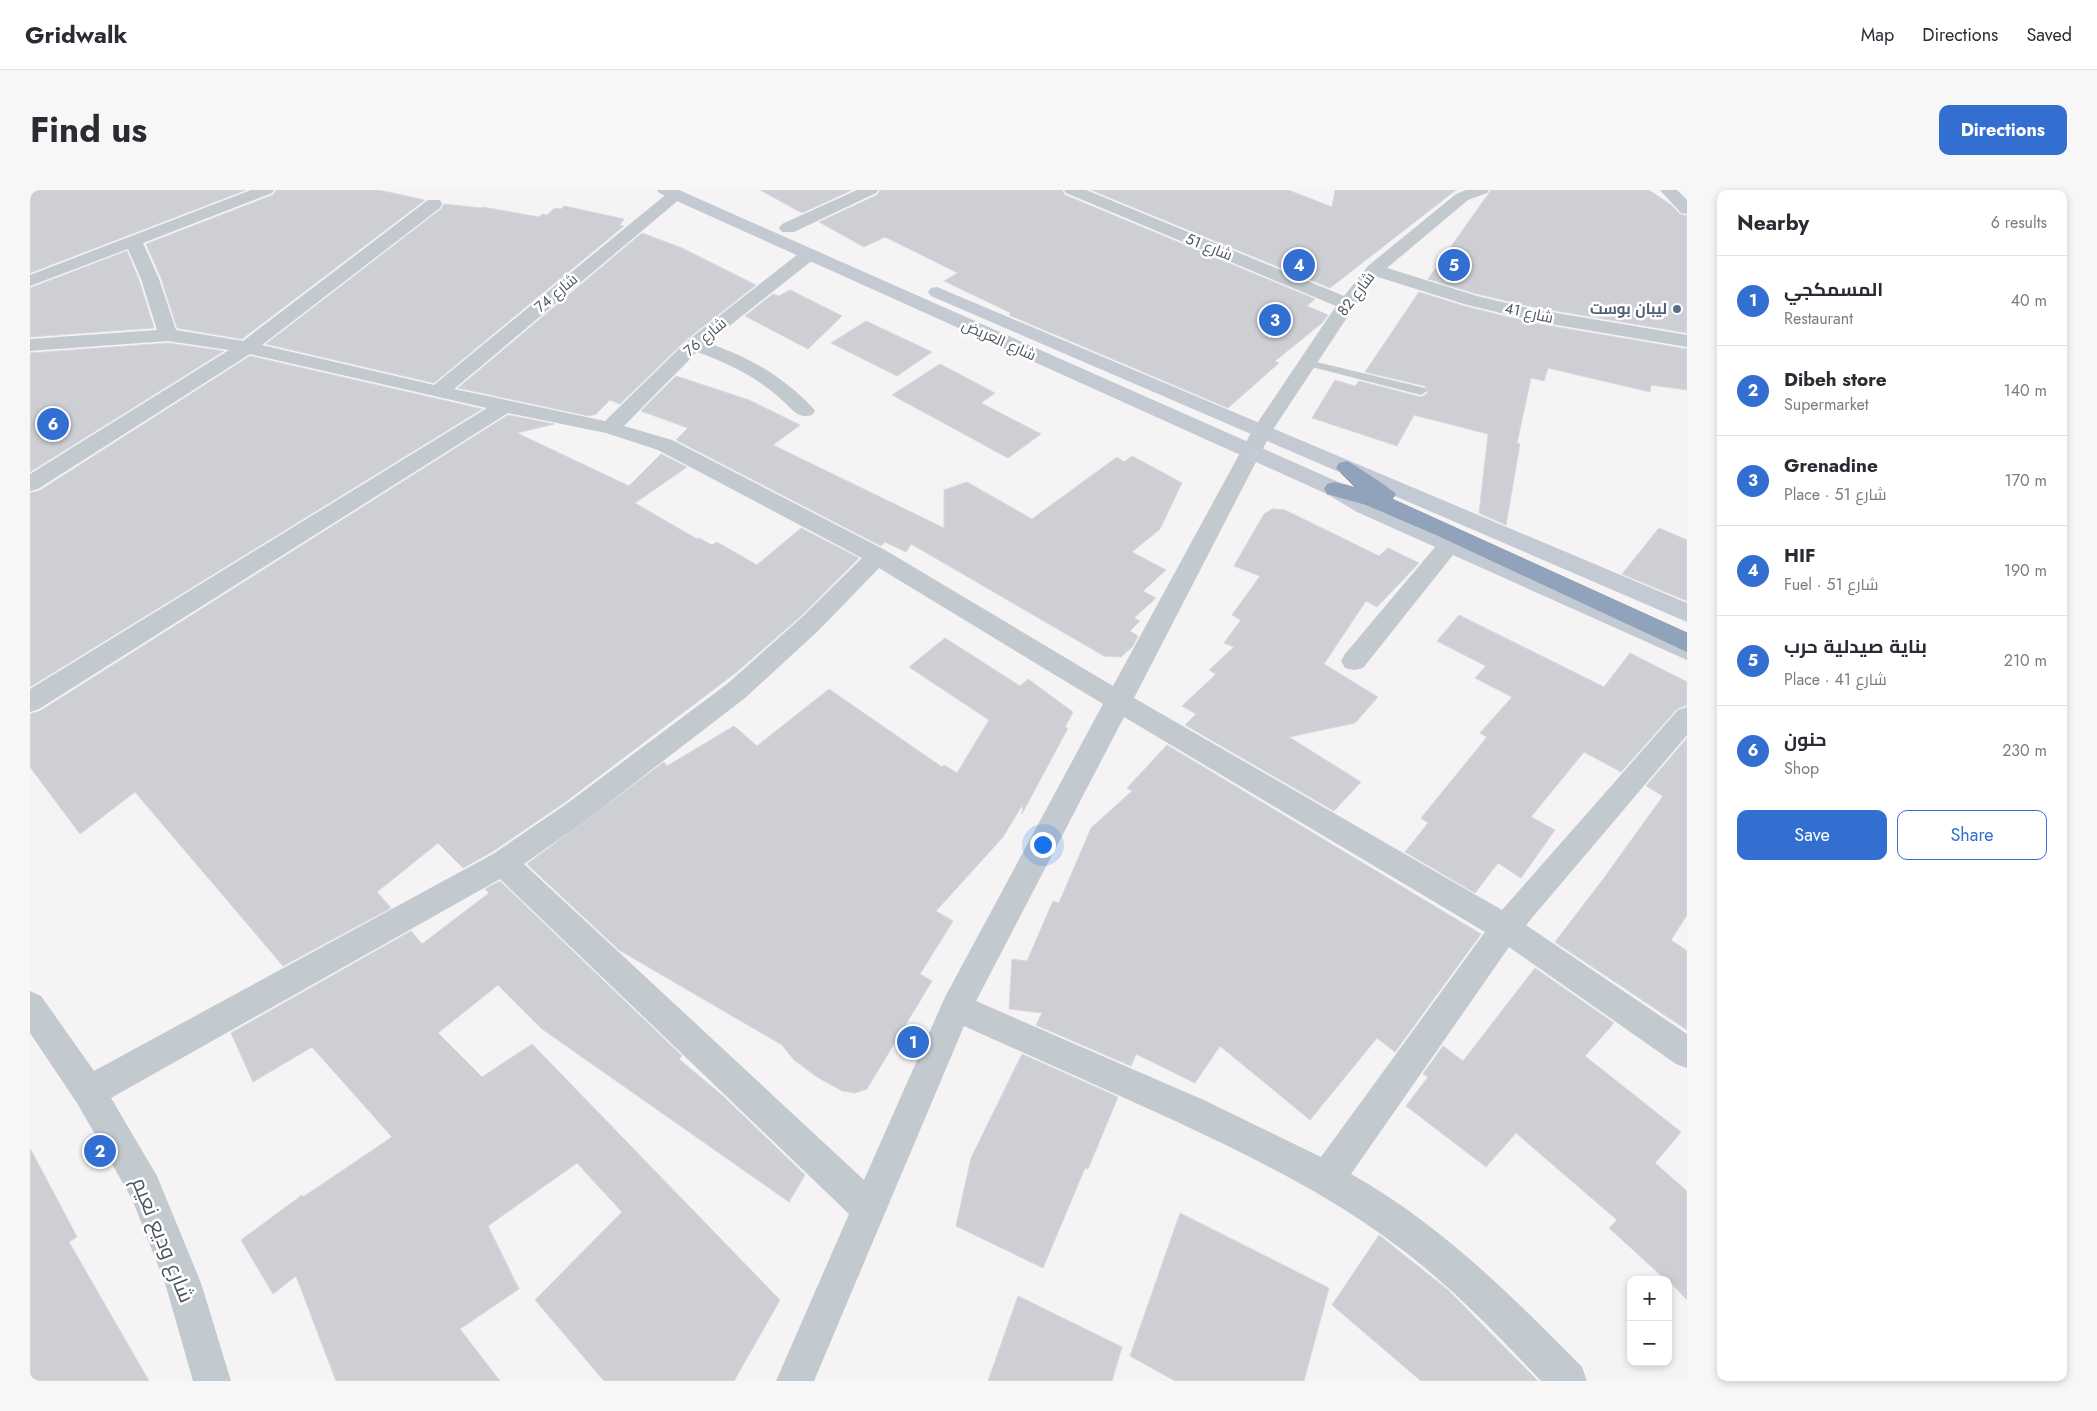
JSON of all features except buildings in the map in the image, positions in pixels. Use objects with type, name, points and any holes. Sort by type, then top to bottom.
[{"type":"highway","points":[[1347,468],[1364,483],[1443,530],[1687,643]]},
{"type":"highway","points":[[1443,530],[1687,631]]},
{"type":"main road","name":"شارع العريض","points":[[700,190],[788,228],[1256,441],[1365,507],[1443,530],[1687,651]]},
{"type":"main road","name":"شارع العريض","points":[[670,192],[808,255],[1256,441],[1347,468],[1687,613]]},
{"type":"street","points":[[30,281],[266,190]]},
{"type":"street","points":[[788,228],[870,190]]},
{"type":"street","name":"شارع 51","points":[[1072,190],[1347,304]]},
{"type":"street","points":[[1443,190],[1462,197]]},
{"type":"street","name":"شارع 82","points":[[795,1381],[956,1007],[1256,441],[1347,304],[1374,270],[1462,197],[1481,190]]},
{"type":"street","points":[[1668,190],[1687,210]]},
{"type":"street","name":"شارع 74","points":[[438,392],[670,192]]},
{"type":"street","points":[[30,484],[248,348],[434,204]]},
{"type":"street","points":[[134,242],[150,279],[168,335]]},
{"type":"street","name":"شارع 76","points":[[610,428],[694,345],[808,255]]},
{"type":"street","name":"شارع 41","points":[[1374,270],[1471,300],[1533,315],[1687,341]]},
{"type":"street","points":[[30,345],[168,335],[248,348],[438,392],[610,428],[665,445],[877,556],[1118,702],[1505,928],[1687,1053]]},
{"type":"street","points":[[694,345],[726,355],[751,366],[779,384],[805,412]]},
{"type":"street","points":[[30,702],[503,406]]},
{"type":"street","points":[[1354,661],[1443,530]]},
{"type":"street","points":[[89,1092],[503,863],[575,812],[736,691],[810,624],[877,556]]},
{"type":"street","points":[[1328,1179],[1505,928],[1687,717]]},
{"type":"street","points":[[503,863],[869,1209]]},
{"type":"street","name":"شارع وديع نعيم","points":[[30,1006],[89,1092],[145,1188],[183,1283],[212,1381]]},
{"type":"street","points":[[956,1007],[1231,1130],[1328,1179],[1402,1227],[1441,1259],[1518,1330],[1568,1381]]},
{"type":"lane","points":[[1308,363],[1421,391]]},
{"type":"place","name":"HIF","points":[[1299,265]]},
{"type":"place","name":"بناية صيدلية حرب","points":[[1454,265]]},
{"type":"place","name":"ليبان بوست","points":[[1677,309]]},
{"type":"place","name":"Grenadine","points":[[1275,320]]},
{"type":"place","name":"حنون","points":[[53,424]]},
{"type":"place","name":"المسمكجي","points":[[913,1042]]},
{"type":"place","name":"Dibeh store","points":[[100,1151]]}]
